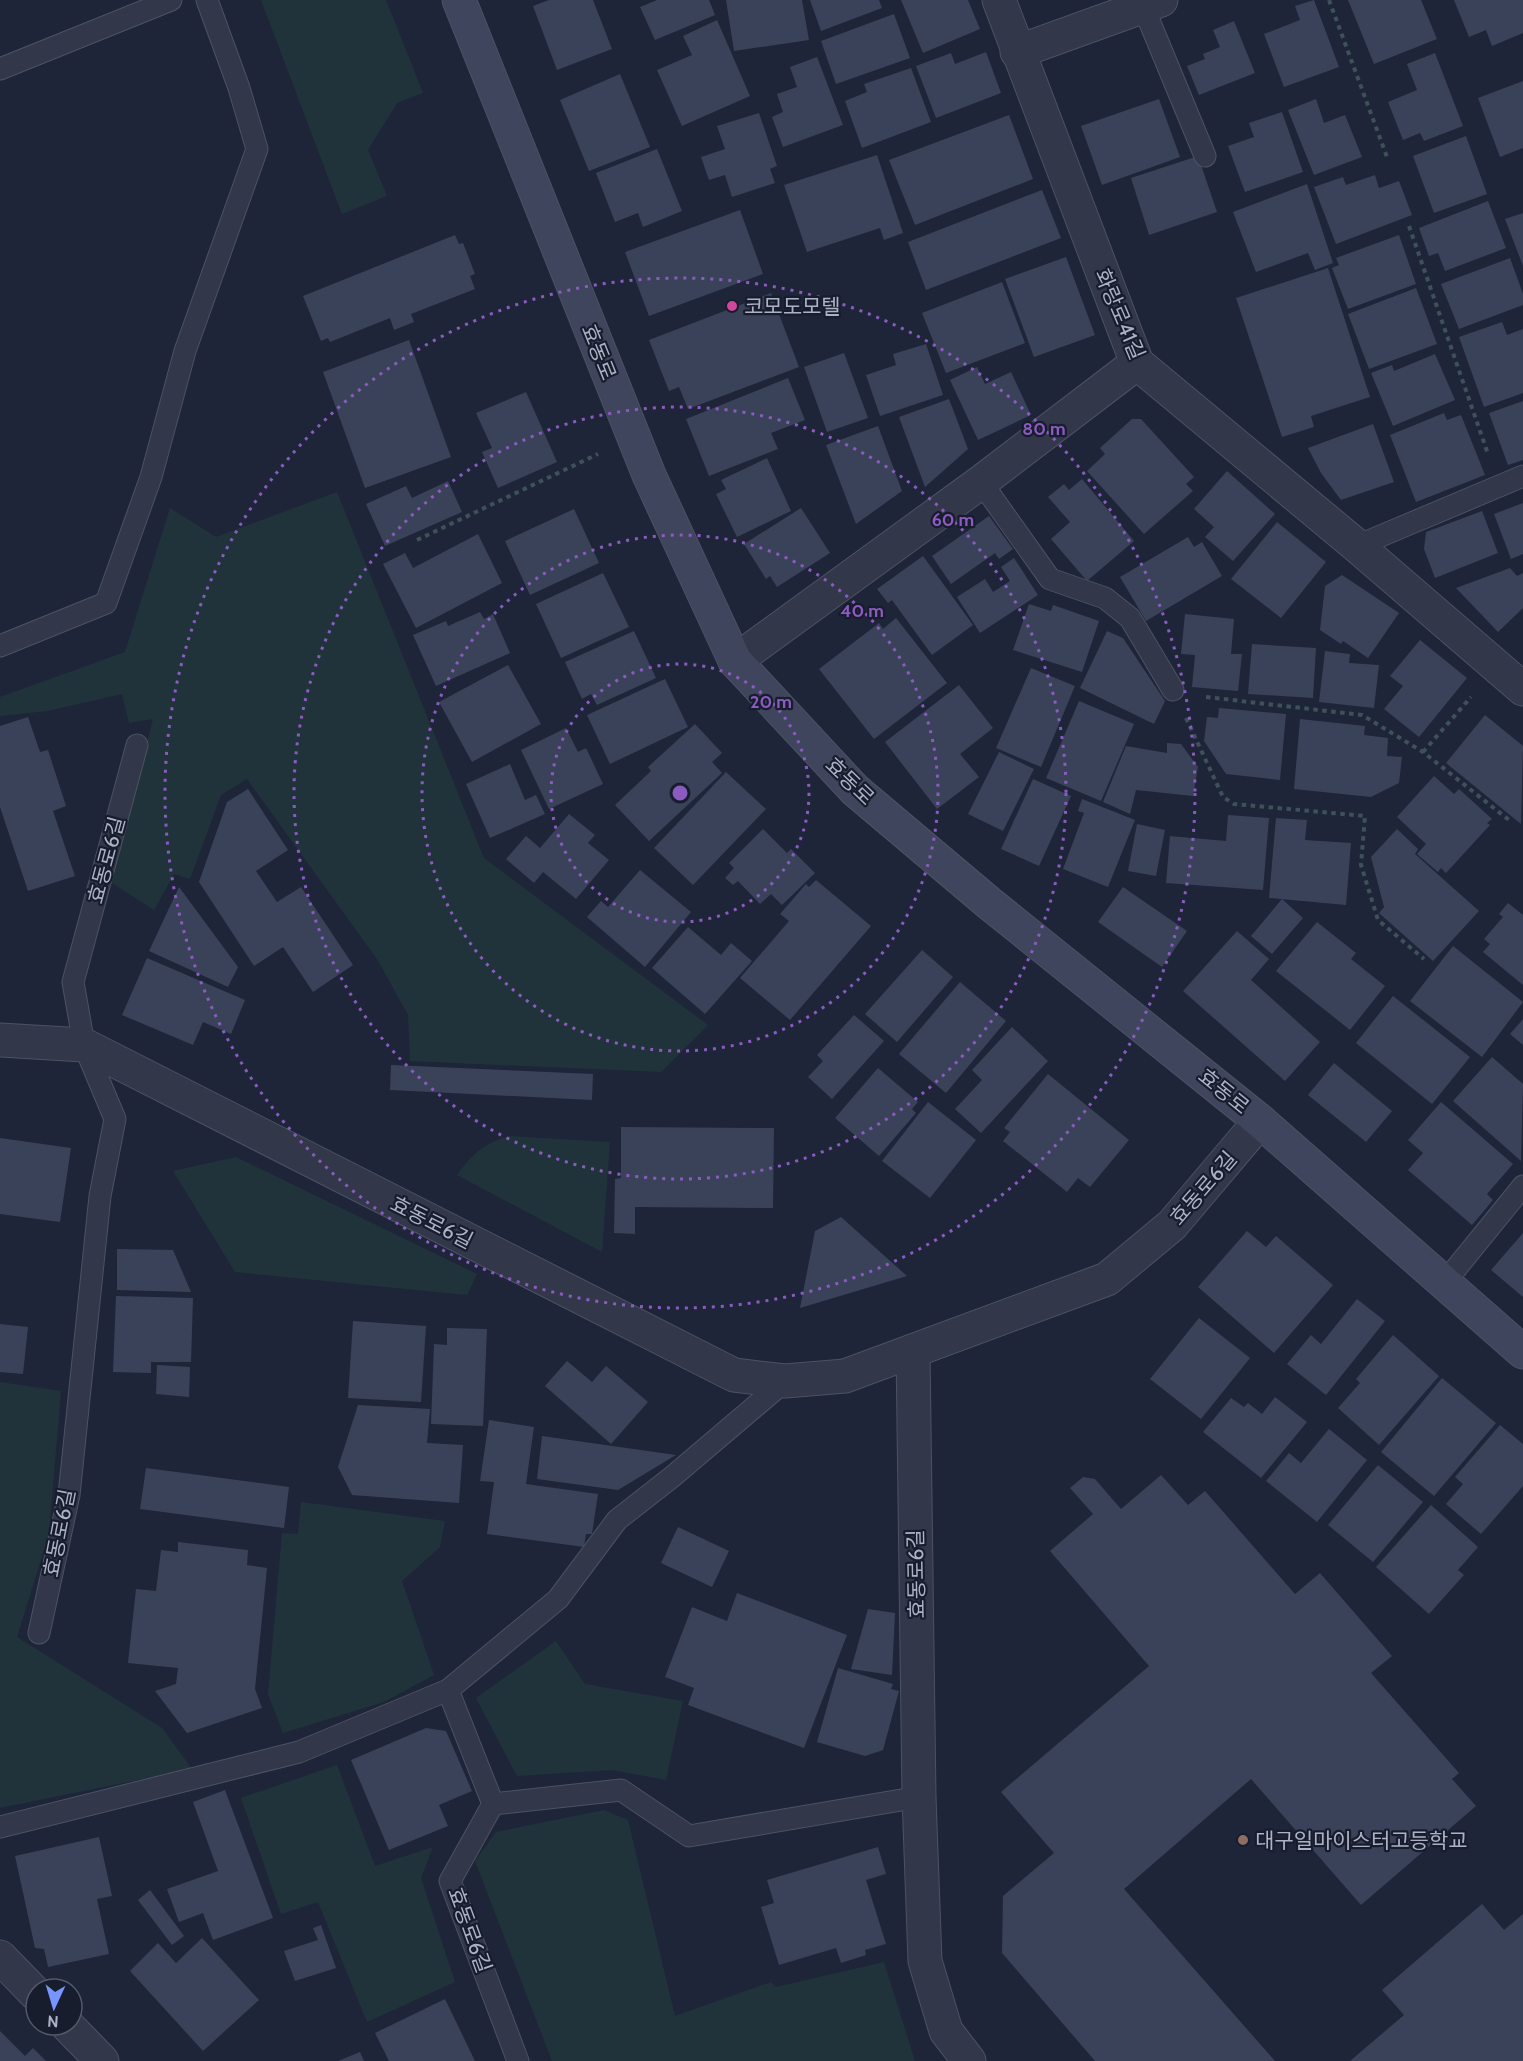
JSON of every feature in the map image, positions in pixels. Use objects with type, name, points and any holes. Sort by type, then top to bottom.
[{"type":"main road","name":"효동로","points":[[459,0],[649,476],[735,661],[855,790],[989,903],[1260,1121],[1523,1352]]},
{"type":"street","name":"화랑로41길","points":[[999,0],[1137,363],[1357,546],[1523,689]]},
{"type":"street","points":[[1017,52],[1140,5]]},
{"type":"street","points":[[735,661],[981,482],[1137,363]]},
{"type":"street","name":"효동로6길","points":[[0,1040],[84,1046],[735,1375],[785,1381],[844,1376],[1107,1279],[1172,1226],[1260,1121]]},
{"type":"street","name":"효동로6길","points":[[913,1351],[920,1797],[926,1961],[946,2031],[969,2061]]},
{"type":"street","points":[[0,1957],[24,1982]]},
{"type":"street","points":[[79,2037],[102,2061]]},
{"type":"lane","points":[[0,69],[171,0]]},
{"type":"lane","points":[[0,646],[106,603],[151,477],[185,351],[241,201],[257,149],[239,88],[207,0]]},
{"type":"lane","points":[[1140,5],[1205,156]]},
{"type":"lane","points":[[1357,546],[1523,476]]},
{"type":"lane","points":[[981,482],[1050,579],[1105,598],[1130,618],[1173,690]]},
{"type":"lane","name":"효동로6길","points":[[39,1633],[69,1495],[100,1196],[115,1119],[84,1046],[73,982],[137,746]]},
{"type":"lane","points":[[1444,1282],[1523,1186]]},
{"type":"lane","points":[[0,1827],[299,1752],[448,1690],[558,1599],[616,1520],[672,1477],[785,1381]]},
{"type":"lane","points":[[448,1690],[493,1804],[621,1790],[689,1836],[920,1797]]},
{"type":"lane","name":"효동로6길","points":[[493,1804],[450,1881],[518,2061]]},
{"type":"path","points":[[1329,0],[1387,157]]},
{"type":"path","points":[[1409,226],[1500,486]]},
{"type":"path","points":[[417,540],[633,436]]},
{"type":"path","points":[[1423,752],[1497,667]]},
{"type":"path","points":[[1173,690],[1187,695],[1362,715],[1423,752],[1509,820]]},
{"type":"path","points":[[1173,690],[1222,797],[1234,804],[1365,816],[1361,865],[1378,920],[1424,959]]},
{"type":"shaded area","points":[[261,0],[386,0],[423,93],[397,103],[368,150],[387,196],[342,214]]},
{"type":"shaded area","points":[[337,492],[484,858],[708,1025],[661,1072],[410,1061],[408,1015],[377,959],[247,779],[221,795],[190,879],[174,874],[154,910],[112,883],[153,719],[129,723],[122,694],[48,711],[0,716],[0,697],[125,652],[170,508],[216,537]]},
{"type":"shaded area","points":[[509,1136],[610,1142],[602,1252],[457,1175],[479,1150]]},
{"type":"shaded area","points":[[236,1157],[477,1274],[467,1295],[235,1272],[173,1171]]},
{"type":"shaded area","points":[[0,1382],[61,1391],[49,1534],[17,1637],[162,1728],[192,1769],[0,1808]]},
{"type":"shaded area","points":[[301,1502],[445,1521],[440,1547],[402,1581],[434,1675],[384,1702],[283,1733],[268,1694],[282,1533],[298,1534]]},
{"type":"shaded area","points":[[556,1641],[585,1684],[683,1701],[666,1780],[612,1770],[517,1776],[476,1698]]},
{"type":"shaded area","points":[[337,1765],[375,1866],[433,1847],[421,1878],[455,1982],[367,2022],[318,1902],[281,1914],[241,1798]]},
{"type":"shaded area","points":[[604,1810],[628,1820],[675,2016],[771,1982],[776,1987],[884,1962],[915,2061],[552,2061],[475,1861],[496,1832]]},
{"type":"building","points":[[549,0],[593,0],[612,49],[557,70],[533,6]]},
{"type":"building","points":[[657,0],[709,0],[715,15],[655,40],[640,7]]},
{"type":"building","points":[[726,0],[802,0],[809,40],[734,51]]},
{"type":"building","points":[[810,0],[879,0],[882,8],[821,31]]},
{"type":"building","points":[[901,0],[968,0],[980,29],[923,53]]},
{"type":"building","points":[[1314,0],[1339,67],[1284,87],[1264,34],[1300,20],[1295,6]]},
{"type":"building","points":[[1348,0],[1421,0],[1437,39],[1374,64]]},
{"type":"building","points":[[1454,0],[1523,0],[1523,33],[1492,46],[1486,30],[1469,37]]},
{"type":"building","points":[[894,14],[910,58],[836,84],[821,41]]},
{"type":"building","points":[[717,20],[750,96],[682,126],[657,70],[692,55],[683,36]]},
{"type":"building","points":[[1234,21],[1255,73],[1199,95],[1187,66],[1205,59],[1203,54],[1220,47],[1213,30]]},
{"type":"building","points":[[986,52],[1001,93],[936,118],[916,66],[951,53],[955,64]]},
{"type":"building","points":[[1435,53],[1463,126],[1424,141],[1420,133],[1403,140],[1388,102],[1417,90],[1407,64]]},
{"type":"building","points":[[817,57],[843,125],[783,147],[772,117],[783,112],[777,94],[797,87],[790,67]]},
{"type":"building","points":[[911,68],[931,122],[862,148],[845,101],[867,92],[864,84]]},
{"type":"building","points":[[620,74],[650,147],[589,171],[560,100]]},
{"type":"building","points":[[1523,81],[1523,148],[1500,157],[1478,98]]},
{"type":"building","points":[[1159,99],[1180,157],[1102,185],[1081,126]]},
{"type":"building","points":[[1316,99],[1324,123],[1345,115],[1362,157],[1314,175],[1288,110]]},
{"type":"building","points":[[1282,112],[1303,172],[1245,192],[1228,146],[1254,137],[1249,123]]},
{"type":"building","points":[[759,113],[777,166],[770,169],[775,183],[732,197],[725,175],[709,180],[701,157],[725,149],[717,126]]},
{"type":"building","points":[[1009,115],[1033,179],[915,225],[889,160]]},
{"type":"building","points":[[1466,136],[1487,194],[1434,213],[1413,156]]},
{"type":"building","points":[[657,149],[682,211],[643,227],[638,213],[615,222],[596,173]]},
{"type":"building","points":[[877,155],[903,233],[884,240],[880,228],[807,252],[784,185]]},
{"type":"building","points":[[1198,156],[1217,212],[1149,235],[1131,178]]},
{"type":"building","points":[[1375,175],[1379,188],[1399,181],[1412,215],[1336,244],[1314,187],[1343,177],[1346,185]]},
{"type":"building","points":[[1307,184],[1333,263],[1315,270],[1308,253],[1256,272],[1233,212]]},
{"type":"building","points":[[1042,190],[1061,238],[926,290],[908,242]]},
{"type":"building","points":[[1488,201],[1506,248],[1445,271],[1438,253],[1429,256],[1419,228]]},
{"type":"building","points":[[740,210],[763,274],[649,316],[625,252]]},
{"type":"building","points":[[1523,213],[1523,266],[1505,219]]},
{"type":"building","points":[[455,235],[459,244],[463,243],[475,274],[470,276],[475,289],[411,314],[414,322],[394,330],[390,318],[330,342],[328,338],[321,341],[303,296]]},
{"type":"building","points":[[1399,235],[1416,284],[1348,309],[1332,268],[1339,265],[1336,258]]},
{"type":"building","points":[[1066,257],[1095,335],[1034,357],[1005,279]]},
{"type":"building","points":[[1510,258],[1523,294],[1523,305],[1459,329],[1441,284]]},
{"type":"building","points":[[1328,268],[1370,397],[1311,416],[1314,427],[1282,437],[1236,298]]},
{"type":"building","points":[[1002,282],[1025,343],[946,373],[922,313]]},
{"type":"building","points":[[1416,288],[1437,344],[1369,369],[1348,314]]},
{"type":"building","points":[[771,293],[799,367],[688,409],[679,387],[669,391],[649,340]]},
{"type":"building","points":[[1502,322],[1507,335],[1523,329],[1523,393],[1484,407],[1459,337]]},
{"type":"building","points":[[409,340],[451,457],[365,488],[323,372]]},
{"type":"building","points":[[926,344],[943,395],[880,416],[866,375],[896,365],[893,354]]},
{"type":"building","points":[[844,353],[868,418],[827,432],[804,367]]},
{"type":"building","points":[[1435,354],[1455,400],[1393,426],[1371,373],[1392,365],[1394,371]]},
{"type":"building","points":[[977,367],[985,384],[1011,372],[1031,415],[978,440],[950,380]]},
{"type":"building","points":[[788,378],[805,420],[771,433],[778,449],[709,476],[686,419]]},
{"type":"building","points":[[526,392],[557,462],[498,488],[482,452],[492,448],[476,413]]},
{"type":"building","points":[[949,399],[968,449],[925,487],[899,417]]},
{"type":"building","points":[[1523,401],[1523,460],[1508,465],[1489,413]]},
{"type":"building","points":[[1444,413],[1447,420],[1461,415],[1485,475],[1416,502],[1390,435]]},
{"type":"building","points":[[1132,419],[1141,419],[1194,477],[1186,484],[1193,491],[1144,534],[1087,471],[1105,454],[1100,448]]},
{"type":"building","points":[[1373,424],[1394,482],[1341,500],[1321,473],[1308,448]]},
{"type":"building","points":[[878,426],[902,491],[856,524],[826,445]]},
{"type":"building","points":[[767,458],[791,511],[737,537],[716,494],[726,489],[721,480]]},
{"type":"building","points":[[1227,471],[1275,514],[1233,561],[1205,537],[1214,527],[1194,509]]},
{"type":"building","points":[[1082,479],[1134,541],[1087,581],[1051,539],[1070,522],[1048,497],[1064,484],[1069,490]]},
{"type":"building","points":[[448,481],[462,512],[385,546],[366,504],[406,486],[412,498]]},
{"type":"building","points":[[1523,503],[1523,554],[1511,559],[1494,514]]},
{"type":"building","points":[[801,508],[830,553],[777,587],[770,576],[766,579],[744,544]]},
{"type":"building","points":[[574,509],[599,563],[530,595],[505,541]]},
{"type":"building","points":[[1482,511],[1498,553],[1435,578],[1424,549],[1426,532]]},
{"type":"building","points":[[989,516],[1013,549],[999,559],[995,553],[951,584],[932,556]]},
{"type":"building","points":[[1277,522],[1326,562],[1281,618],[1231,579]]},
{"type":"building","points":[[478,534],[502,583],[416,628],[383,564],[405,553],[413,568]]},
{"type":"building","points":[[1188,537],[1194,547],[1202,542],[1222,576],[1146,621],[1120,577]]},
{"type":"building","points":[[923,556],[973,625],[932,655],[892,600],[888,603],[877,589]]},
{"type":"building","points":[[1014,558],[1038,595],[980,633],[957,597],[985,579],[993,592],[1010,581],[1001,567]]},
{"type":"building","points":[[1510,568],[1517,576],[1523,573],[1523,608],[1498,632],[1456,588]]},
{"type":"building","points":[[603,573],[629,627],[561,658],[536,604]]},
{"type":"building","points":[[1342,575],[1399,613],[1368,658],[1343,641],[1341,644],[1320,630],[1325,586]]},
{"type":"building","points":[[1029,604],[1051,611],[1053,605],[1099,621],[1082,672],[1013,650]]},
{"type":"building","points":[[480,612],[484,619],[493,614],[510,653],[436,686],[413,635],[446,621],[448,626]]},
{"type":"building","points":[[1185,614],[1234,619],[1231,654],[1242,654],[1238,691],[1192,687],[1195,655],[1181,654]]},
{"type":"building","points":[[896,618],[947,683],[874,739],[819,669],[879,623],[883,629]]},
{"type":"building","points":[[634,631],[656,678],[597,705],[591,694],[582,699],[565,662]]},
{"type":"building","points":[[1107,631],[1123,638],[1165,701],[1154,724],[1080,688]]},
{"type":"building","points":[[1420,640],[1467,678],[1419,737],[1384,709],[1403,686],[1390,676]]},
{"type":"building","points":[[1252,644],[1316,648],[1313,698],[1248,694]]},
{"type":"building","points":[[1325,651],[1350,654],[1349,663],[1379,665],[1374,708],[1319,702]]},
{"type":"building","points":[[508,665],[541,724],[472,762],[439,702]]},
{"type":"building","points":[[1031,668],[1075,686],[1041,767],[996,748]]},
{"type":"building","points":[[665,679],[688,727],[610,764],[587,715]]},
{"type":"building","points":[[959,685],[993,728],[960,754],[979,777],[937,809],[885,742]]},
{"type":"building","points":[[1079,701],[1134,724],[1101,801],[1046,778]]},
{"type":"building","points":[[1219,708],[1286,714],[1280,780],[1226,774],[1204,741],[1207,717],[1218,718]]},
{"type":"building","points":[[1485,715],[1523,746],[1521,824],[1446,763]]},
{"type":"building","points":[[28,717],[40,752],[48,750],[66,806],[53,811],[75,876],[28,891],[0,807],[0,726]]},
{"type":"building","points":[[1300,719],[1365,726],[1364,735],[1388,738],[1387,756],[1402,757],[1399,783],[1371,797],[1294,789]]},
{"type":"building","points":[[695,724],[722,753],[712,762],[722,773],[649,841],[615,805],[651,771],[648,767]]},
{"type":"building","points":[[566,728],[578,752],[586,748],[603,784],[549,809],[521,750]]},
{"type":"building","points":[[1167,743],[1181,744],[1198,767],[1193,796],[1136,790],[1130,814],[1103,802],[1126,746],[1167,753]]},
{"type":"building","points":[[999,752],[1034,769],[1003,831],[968,814]]},
{"type":"building","points":[[510,764],[525,800],[536,795],[545,814],[490,838],[466,784]]},
{"type":"building","points":[[726,772],[766,809],[693,885],[654,848]]},
{"type":"building","points":[[1434,776],[1454,794],[1459,789],[1492,819],[1487,823],[1490,825],[1446,873],[1441,868],[1438,872],[1417,854],[1426,844],[1397,817]]},
{"type":"building","points":[[1033,779],[1071,796],[1039,866],[1001,849]]},
{"type":"building","points":[[248,789],[288,850],[256,871],[277,902],[301,887],[353,965],[313,992],[283,947],[254,966],[199,882],[227,802]]},
{"type":"building","points":[[1082,799],[1135,820],[1108,887],[1063,869],[1084,813],[1078,811]]},
{"type":"building","points":[[569,814],[595,835],[588,843],[609,860],[576,899],[543,872],[534,883],[506,859],[526,836],[540,848]]},
{"type":"building","points":[[1228,815],[1269,818],[1263,890],[1166,883],[1170,836],[1226,841]]},
{"type":"building","points":[[1276,818],[1307,820],[1305,840],[1351,843],[1346,905],[1269,898]]},
{"type":"building","points":[[1137,824],[1165,830],[1156,876],[1128,871]]},
{"type":"building","points":[[763,829],[787,853],[791,849],[815,873],[782,905],[771,894],[760,904],[738,881],[733,885],[725,878],[734,868],[729,863]]},
{"type":"building","points":[[1397,829],[1418,849],[1415,854],[1479,911],[1433,961],[1379,913],[1384,907],[1371,857]]},
{"type":"building","points":[[640,870],[691,912],[645,967],[587,917],[601,901],[608,907]]},
{"type":"building","points":[[816,880],[871,926],[790,1020],[740,978],[789,921],[780,914],[806,884],[809,887]]},
{"type":"building","points":[[179,887],[238,967],[228,987],[149,951]]},
{"type":"building","points":[[1123,887],[1187,931],[1162,967],[1098,922]]},
{"type":"building","points":[[1282,899],[1303,918],[1272,954],[1251,936]]},
{"type":"building","points":[[1508,903],[1523,915],[1523,985],[1483,952],[1490,944],[1484,939],[1503,917],[1499,914]]},
{"type":"building","points":[[1317,922],[1356,953],[1351,959],[1385,986],[1350,1030],[1276,971]]},
{"type":"building","points":[[688,927],[721,955],[731,943],[752,961],[705,1014],[652,968]]},
{"type":"building","points":[[1237,931],[1269,959],[1251,980],[1320,1042],[1285,1081],[1183,991]]},
{"type":"building","points":[[1453,946],[1523,1002],[1482,1057],[1410,1001]]},
{"type":"building","points":[[922,950],[953,977],[897,1042],[865,1014]]},
{"type":"building","points":[[147,958],[245,1000],[231,1034],[203,1022],[193,1045],[122,1015]]},
{"type":"building","points":[[960,982],[1006,1021],[946,1093],[899,1054]]},
{"type":"building","points":[[1393,996],[1470,1057],[1432,1104],[1356,1043]]},
{"type":"building","points":[[854,1015],[884,1041],[832,1099],[808,1077],[823,1061],[817,1055]]},
{"type":"building","points":[[1523,1019],[1523,1045],[1510,1034]]},
{"type":"building","points":[[1012,1027],[1048,1061],[981,1133],[955,1109],[982,1080],[972,1070]]},
{"type":"building","points":[[1492,1057],[1523,1084],[1521,1161],[1453,1101]]},
{"type":"building","points":[[1334,1063],[1392,1111],[1366,1142],[1308,1095]]},
{"type":"building","points":[[391,1065],[593,1074],[592,1100],[390,1090]]},
{"type":"building","points":[[878,1068],[918,1102],[912,1109],[916,1113],[879,1156],[835,1118]]},
{"type":"building","points":[[1048,1074],[1129,1140],[1090,1187],[1078,1178],[1067,1192],[1003,1141],[1010,1132],[1004,1128]]},
{"type":"building","points":[[928,1102],[976,1140],[930,1198],[882,1161]]},
{"type":"building","points":[[1441,1102],[1513,1164],[1487,1194],[1493,1200],[1472,1225],[1408,1170],[1423,1153],[1408,1140]]},
{"type":"building","points":[[621,1127],[774,1128],[773,1208],[635,1207],[635,1234],[614,1233],[615,1179],[621,1178]]},
{"type":"building","points":[[0,1138],[71,1148],[60,1222],[0,1214]]},
{"type":"building","points":[[841,1217],[907,1276],[800,1308],[815,1231]]},
{"type":"building","points":[[1247,1231],[1266,1247],[1276,1236],[1333,1285],[1274,1353],[1198,1287]]},
{"type":"building","points":[[1523,1233],[1523,1297],[1491,1270]]},
{"type":"building","points":[[117,1249],[173,1250],[191,1292],[117,1290]]},
{"type":"building","points":[[116,1296],[193,1298],[191,1362],[151,1362],[151,1373],[113,1372]]},
{"type":"building","points":[[1357,1299],[1385,1321],[1326,1395],[1287,1364],[1311,1335],[1321,1344]]},
{"type":"building","points":[[1199,1318],[1250,1358],[1201,1419],[1150,1379]]},
{"type":"building","points":[[353,1321],[426,1326],[421,1402],[348,1398]]},
{"type":"building","points":[[0,1324],[28,1327],[23,1374],[0,1372]]},
{"type":"building","points":[[447,1328],[487,1329],[483,1426],[431,1424],[434,1344],[447,1345]]},
{"type":"building","points":[[1393,1335],[1439,1376],[1379,1445],[1338,1408],[1360,1383],[1356,1379]]},
{"type":"building","points":[[567,1361],[592,1382],[606,1366],[648,1402],[611,1444],[545,1386]]},
{"type":"building","points":[[157,1365],[190,1367],[189,1397],[156,1394]]},
{"type":"building","points":[[1442,1378],[1496,1423],[1434,1496],[1381,1452]]},
{"type":"building","points":[[1275,1397],[1307,1422],[1261,1478],[1203,1432],[1231,1398],[1244,1407],[1248,1403],[1262,1414]]},
{"type":"building","points":[[358,1405],[430,1409],[427,1443],[463,1445],[459,1503],[352,1495],[338,1467]]},
{"type":"building","points":[[489,1420],[534,1427],[526,1484],[598,1494],[592,1534],[586,1534],[584,1547],[487,1534],[494,1482],[480,1481]]},
{"type":"building","points":[[1500,1425],[1523,1444],[1523,1486],[1481,1534],[1446,1504],[1463,1484],[1455,1477]]},
{"type":"building","points":[[1329,1429],[1367,1460],[1317,1522],[1266,1481],[1289,1453],[1301,1463]]},
{"type":"building","points":[[542,1436],[676,1455],[618,1490],[537,1479]]},
{"type":"building","points":[[1378,1465],[1423,1502],[1373,1562],[1328,1525]]},
{"type":"building","points":[[146,1468],[289,1487],[284,1528],[140,1509]]},
{"type":"building","points":[[1161,1475],[1188,1505],[1205,1491],[1295,1594],[1320,1573],[1392,1656],[1371,1673],[1459,1773],[1452,1779],[1476,1806],[1361,1905],[1251,1779],[1124,1889],[1275,2061],[1095,2061],[1002,1953],[1003,1896],[1054,1853],[1001,1792],[1149,1666],[1050,1551],[1093,1514],[1070,1488],[1083,1477],[1095,1479],[1121,1509]]},
{"type":"building","points":[[1431,1505],[1478,1547],[1458,1570],[1464,1575],[1429,1614],[1376,1567]]},
{"type":"building","points":[[678,1527],[729,1551],[712,1587],[661,1563]]},
{"type":"building","points":[[178,1542],[248,1550],[247,1565],[267,1568],[255,1689],[262,1708],[187,1733],[155,1691],[176,1684],[178,1668],[128,1663],[136,1589],[156,1591],[161,1550],[178,1552]]},
{"type":"building","points":[[737,1593],[847,1635],[804,1748],[688,1705],[694,1688],[665,1677],[692,1607],[727,1621]]},
{"type":"building","points":[[868,1609],[895,1613],[892,1675],[851,1669]]},
{"type":"building","points":[[838,1668],[893,1684],[891,1689],[899,1691],[883,1750],[865,1756],[817,1742]]},
{"type":"building","points":[[426,1728],[446,1731],[472,1791],[439,1805],[448,1826],[389,1850],[351,1760]]},
{"type":"building","points":[[225,1790],[273,1918],[213,1940],[203,1913],[179,1922],[167,1889],[218,1871],[193,1802]]},
{"type":"building","points":[[99,1837],[112,1896],[97,1899],[109,1954],[48,1967],[44,1949],[35,1948],[15,1856]]},
{"type":"building","points":[[878,1847],[886,1874],[866,1880],[886,1944],[865,1950],[866,1955],[841,1963],[836,1948],[779,1965],[761,1907],[774,1903],[767,1880]]},
{"type":"building","points":[[150,1890],[184,1936],[172,1945],[138,1900]]},
{"type":"building","points":[[1482,1904],[1504,1930],[1523,1914],[1523,2061],[1350,2061],[1404,2015],[1382,1990]]},
{"type":"building","points":[[321,1925],[336,1968],[295,1981],[284,1951],[318,1940],[313,1928]]},
{"type":"building","points":[[202,1938],[259,2000],[203,2051],[130,1971],[158,1943],[176,1963]]},
{"type":"building","points":[[445,1999],[475,2061],[389,2061],[375,2033]]},
{"type":"building","points":[[0,2031],[25,2056],[33,2048],[46,2061],[0,2061]]},
{"type":"building","points":[[360,2052],[364,2061],[338,2061]]},
{"type":"place","name":"코모도모텔","points":[[732,306]]},
{"type":"place","name":"대구일마이스터고등학교","points":[[1243,1840]]}]
